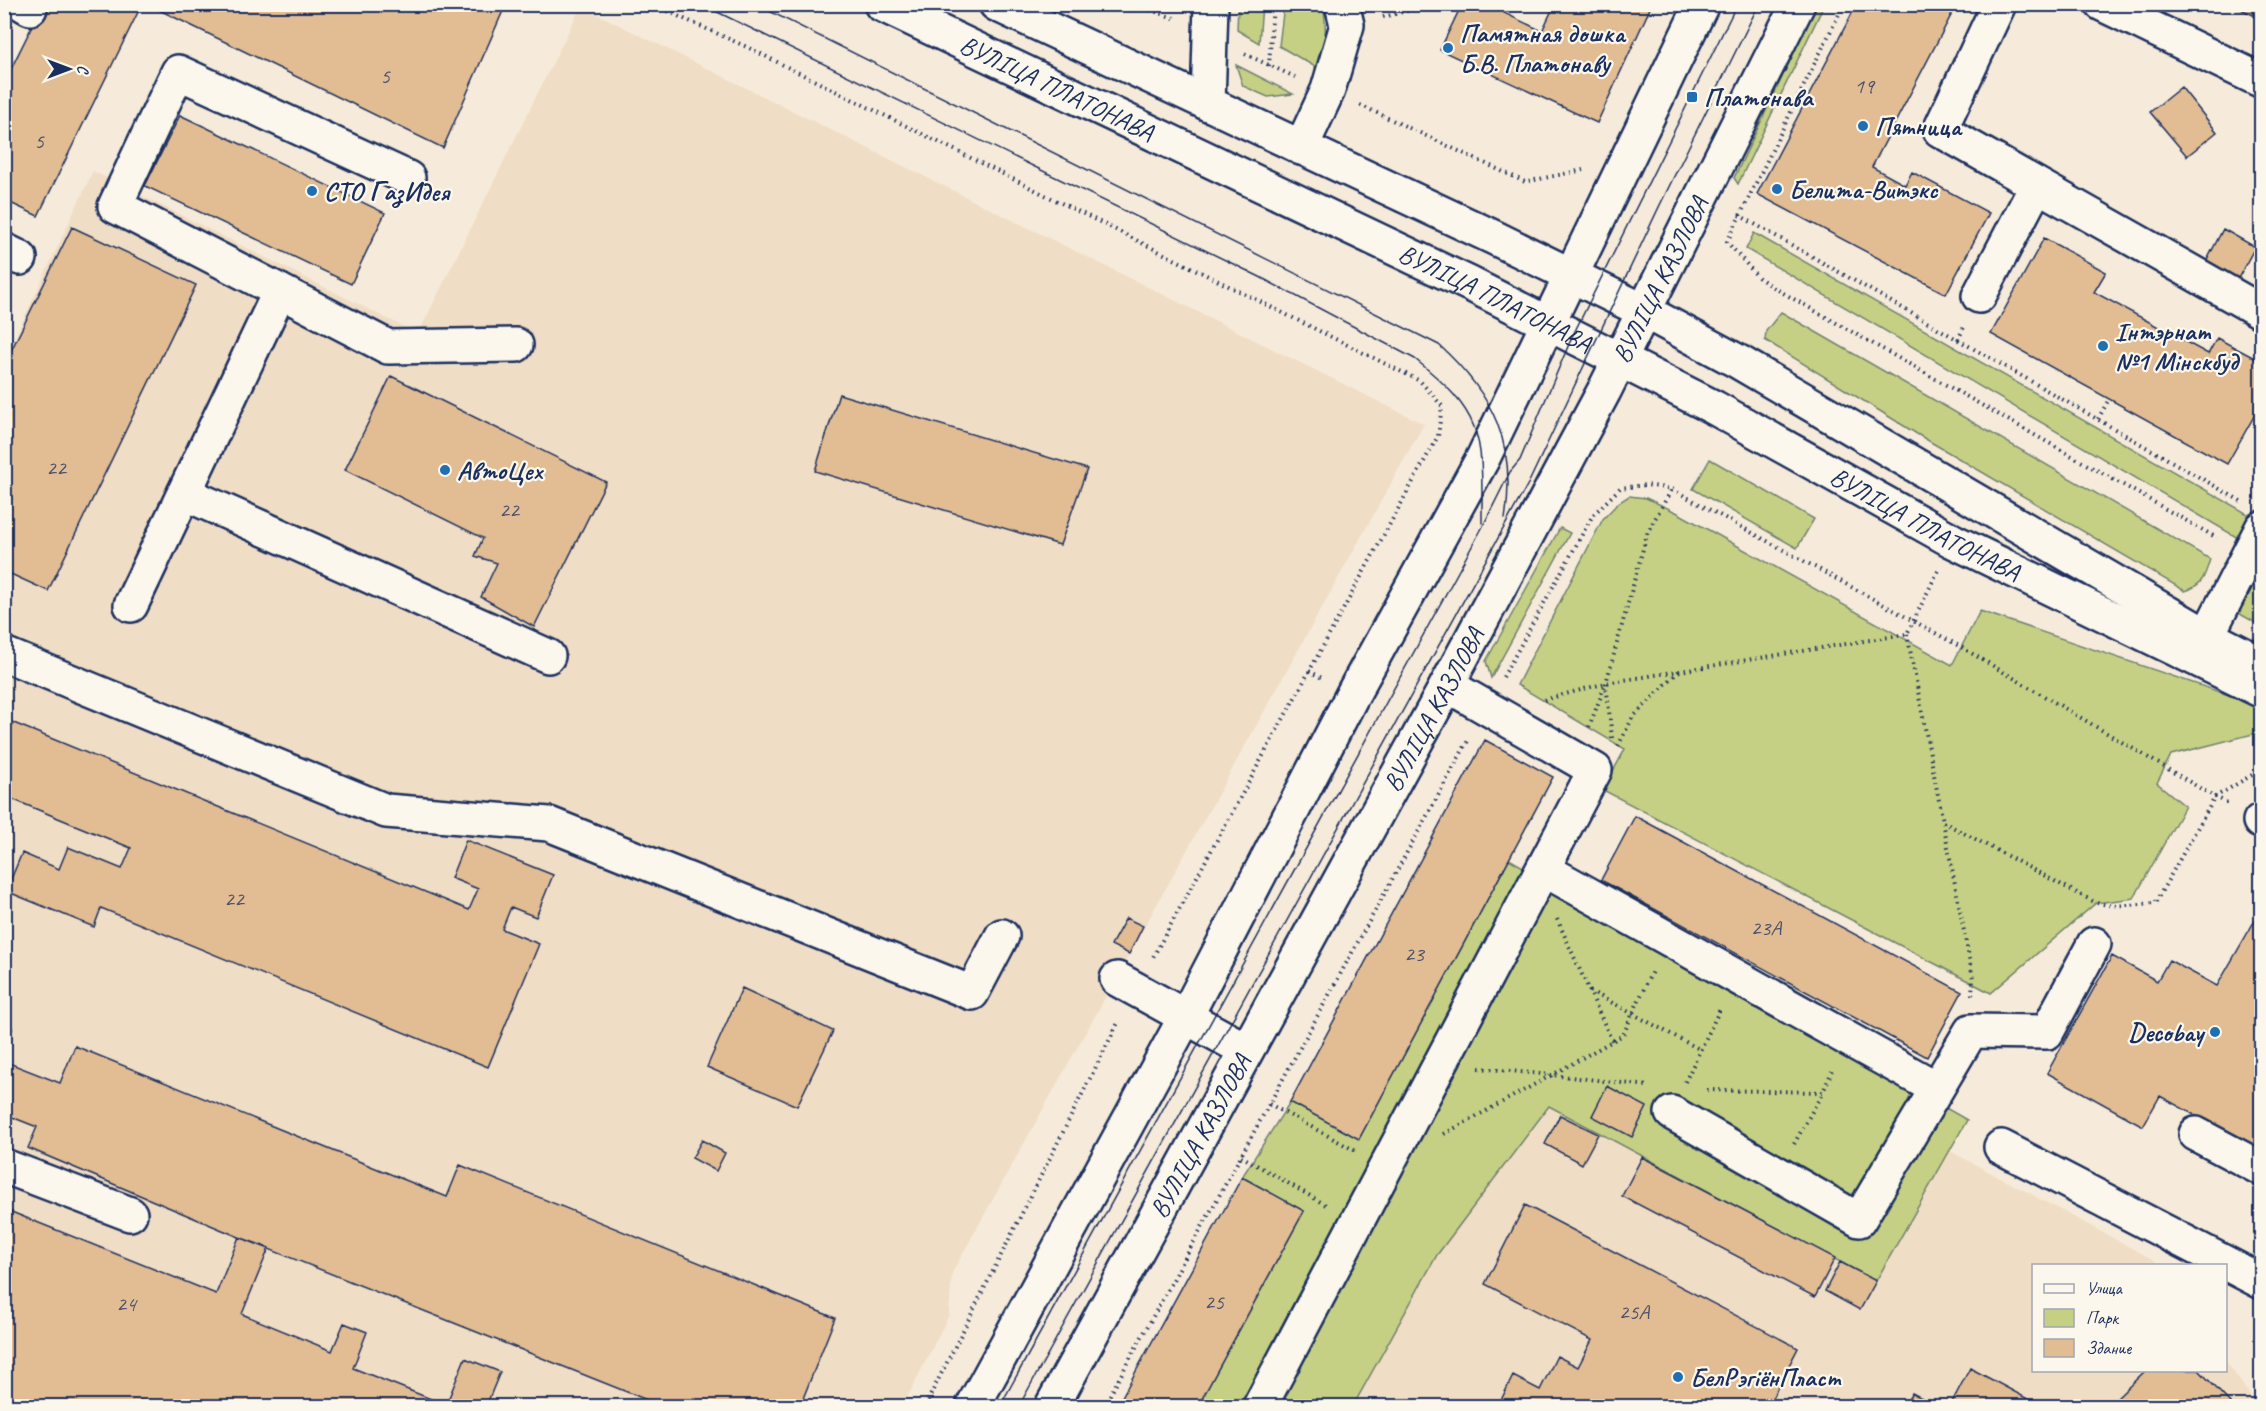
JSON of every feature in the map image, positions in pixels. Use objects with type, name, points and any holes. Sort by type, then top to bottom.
[{"type":"main road","name":"ВУЛІЦА ПЛАТОНАВА","points":[[881,4],[1453,276],[1715,408],[1953,541],[2262,691]]},
{"type":"main road","name":"ВУЛІЦА ПЛАТОНАВА","points":[[996,4],[1644,311],[1748,367],[2207,636],[2262,664]]},
{"type":"main road","points":[[1208,104],[1211,4]]},
{"type":"main road","points":[[973,1407],[1185,1018],[1354,692],[1483,458],[1702,4]]},
{"type":"main road","name":"ВУЛІЦА КАЗЛОВА","points":[[1052,1407],[1447,685],[1620,360],[1798,4]]},
{"type":"main road","points":[[1999,4],[1940,130],[2262,312]]},
{"type":"main road","points":[[2102,4],[2262,81]]},
{"type":"main road","points":[[1301,148],[1328,90],[1344,15]]},
{"type":"main road","points":[[408,178],[178,72],[115,206],[388,347],[516,345]]},
{"type":"main road","points":[[1979,296],[2037,185]]},
{"type":"main road","points":[[131,605],[280,291]]},
{"type":"main road","points":[[184,493],[548,656]]},
{"type":"main road","points":[[2207,636],[2253,530]]},
{"type":"main road","points":[[4,654],[386,811],[549,824],[972,993],[1002,936]]},
{"type":"main road","points":[[1260,1407],[1595,770],[1447,685]]},
{"type":"main road","points":[[1541,873],[1735,976],[1936,1088]]},
{"type":"main road","points":[[1677,1102],[1777,1174],[1859,1220],[1971,1031],[2047,1032],[2094,944]]},
{"type":"main road","points":[[1126,984],[1246,1050]]},
{"type":"main road","points":[[2196,1134],[2262,1169]]},
{"type":"main road","points":[[2001,1147],[2262,1282]]},
{"type":"main road","points":[[4,1166],[130,1214]]},
{"type":"path","points":[[651,4],[747,47],[1420,381],[1442,406],[1438,436],[1309,671],[1126,984],[925,1407]]},
{"type":"path","points":[[1269,66],[1273,4]]},
{"type":"path","points":[[1344,15],[1433,4]]},
{"type":"path","points":[[1844,4],[1727,242],[1759,278],[1778,290],[2253,530]]},
{"type":"path","points":[[1525,182],[1585,169]]},
{"type":"path","points":[[1739,215],[2098,419],[2253,530]]},
{"type":"path","points":[[2098,419],[2109,399]]},
{"type":"path","points":[[1104,1407],[1593,516],[1620,488],[1646,485],[1672,489],[1913,621],[2215,797],[2261,821]]},
{"type":"path","points":[[1585,738],[1606,683],[1648,531],[1672,489]]},
{"type":"path","points":[[1953,541],[1907,634],[1973,978],[1971,1031]]},
{"type":"path","points":[[1539,701],[1606,683],[1907,634]]},
{"type":"path","points":[[1309,671],[1325,680]]},
{"type":"path","points":[[1606,683],[1613,754],[1633,717],[1679,671]]},
{"type":"path","points":[[1943,822],[2096,903],[2114,906],[2155,903],[2215,797],[2262,769]]},
{"type":"path","points":[[1541,873],[1612,1041]]},
{"type":"path","points":[[1437,1138],[1623,1035],[1667,939]]},
{"type":"path","points":[[1677,1102],[1735,976]]},
{"type":"path","points":[[1589,990],[1701,1050]]},
{"type":"path","points":[[1777,1174],[1823,1092],[1846,1039]]},
{"type":"path","points":[[1440,1065],[1551,1075],[1677,1102],[1823,1092]]},
{"type":"path","points":[[1269,1104],[1385,1167]]},
{"type":"path","points":[[1241,1156],[1327,1206]]},
{"type":"shaded area","points":[[581,6],[1424,424],[952,1273],[949,1315],[903,1406],[5,1406],[5,359],[93,171],[418,334]]},
{"type":"shaded area","points":[[1549,1105],[1876,1281],[1950,1151],[2154,1260],[2157,1264],[2032,1264],[2032,1372],[2227,1372],[2227,1362],[2254,1401],[2261,1406],[1353,1406],[1437,1255]]},
{"type":"green space","points":[[1817,4],[1824,5],[1738,184],[1734,178]]},
{"type":"green space","points":[[1238,5],[1262,5],[1259,43],[1237,30]]},
{"type":"green space","points":[[1284,5],[1323,5],[1325,37],[1323,53],[1317,68],[1279,46]]},
{"type":"green space","points":[[1236,65],[1293,94],[1268,97],[1243,86]]},
{"type":"green space","points":[[1754,233],[2253,517],[2238,538],[1746,249]]},
{"type":"green space","points":[[1781,312],[2210,559],[2200,583],[2185,591],[1917,434],[1765,340],[1766,331]]},
{"type":"green space","points":[[1710,459],[1814,519],[1797,548],[1693,489]]},
{"type":"green space","points":[[1629,496],[1646,498],[1678,513],[1952,665],[1980,611],[2261,706],[2261,732],[2171,755],[2157,783],[2185,806],[2134,898],[2096,903],[1991,993],[1603,790],[1625,749],[1517,685],[1603,519],[1618,503]]},
{"type":"green space","points":[[1560,528],[1570,533],[1491,678],[1486,661]]},
{"type":"green space","points":[[2252,568],[2261,573],[2261,626],[2233,610]]},
{"type":"green space","points":[[1509,859],[1967,1120],[1876,1281],[1549,1106],[1437,1255],[1353,1406],[1198,1406],[1304,1211],[1242,1177],[1290,1102],[1359,1139]]},
{"type":"building","points":[[43,4],[142,4],[38,216],[4,200],[4,83]]},
{"type":"building","points":[[147,4],[506,4],[443,148]]},
{"type":"building","points":[[1462,4],[1508,4],[1504,13],[1542,31],[1555,4],[1652,4],[1597,123],[1440,50]]},
{"type":"building","points":[[1857,4],[1957,4],[1872,167],[1905,185],[1912,172],[1989,213],[1946,294],[1757,194]]},
{"type":"building","points":[[2231,4],[2262,4],[2262,8],[2257,17]]},
{"type":"building","points":[[2181,87],[2217,132],[2187,156],[2150,112]]},
{"type":"building","points":[[180,115],[385,213],[351,284],[145,186]]},
{"type":"building","points":[[72,227],[196,285],[48,591],[4,571],[4,365]]},
{"type":"building","points":[[2223,229],[2255,247],[2235,284],[2204,266]]},
{"type":"building","name":"Інтэрнат №1 Мінскбуд","points":[[2044,238],[2106,272],[2094,292],[2208,354],[2217,338],[2262,362],[2262,402],[2227,464],[1991,334]]},
{"type":"building","points":[[391,376],[606,482],[534,627],[481,597],[497,563],[475,556],[483,538],[345,470]]},
{"type":"building","points":[[839,394],[1087,469],[1060,545],[815,471]]},
{"type":"building","points":[[4,719],[469,910],[478,889],[451,878],[466,840],[553,875],[536,917],[511,907],[502,929],[539,944],[488,1067],[101,908],[94,927],[6,891],[22,853],[59,869],[68,847],[122,869],[131,848],[7,797],[4,802]]},
{"type":"building","points":[[1485,740],[1553,777],[1359,1139],[1290,1102]]},
{"type":"building","points":[[1635,816],[1962,992],[1927,1057],[1601,880]]},
{"type":"building","points":[[2262,908],[2262,1152],[2160,1096],[2143,1126],[2047,1073],[2112,956],[2157,981],[2169,960],[2217,986]]},
{"type":"building","points":[[1126,918],[1143,926],[1129,954],[1111,945]]},
{"type":"building","points":[[742,988],[833,1031],[797,1106],[707,1067]]},
{"type":"building","points":[[75,1046],[447,1197],[460,1165],[835,1318],[800,1406],[662,1406],[239,1237],[28,1148],[37,1127],[4,1114],[4,1061],[60,1083]]},
{"type":"building","points":[[1607,1086],[1647,1107],[1632,1137],[1592,1116]]},
{"type":"building","points":[[1560,1115],[1598,1134],[1582,1164],[1545,1144]]},
{"type":"building","points":[[702,1140],[725,1153],[716,1171],[692,1158]]},
{"type":"building","points":[[1642,1157],[1835,1258],[1815,1297],[1622,1196]]},
{"type":"building","points":[[1242,1177],[1304,1211],[1198,1406],[1117,1406]]},
{"type":"building","points":[[1525,1205],[1798,1348],[1768,1406],[1498,1406],[1513,1376],[1540,1390],[1557,1356],[1578,1367],[1592,1340],[1485,1284]]},
{"type":"building","points":[[4,1209],[216,1294],[239,1237],[269,1248],[242,1314],[332,1351],[344,1323],[367,1332],[353,1368],[446,1405],[465,1358],[500,1372],[486,1406],[4,1406]]},
{"type":"building","points":[[1840,1262],[1876,1281],[1860,1310],[1825,1291]]},
{"type":"building","points":[[1970,1368],[2041,1406],[1950,1406]]},
{"type":"building","points":[[2144,1372],[2201,1372],[2233,1406],[2115,1406],[2112,1403]]},
{"type":"building","points":[[1912,1393],[1937,1406],[1904,1406]]},
{"type":"tram line","points":[[701,4],[1260,277],[1415,359],[1455,397],[1467,413],[1475,430],[1482,469],[1482,523]]},
{"type":"tram line","points":[[755,4],[1439,345],[1474,383],[1497,423],[1504,445],[1507,468],[1508,492],[1505,519]]},
{"type":"tram line","points":[[1000,1406],[1482,528],[1510,472],[1520,460],[1572,337],[1737,4]]},
{"type":"tram line","points":[[1019,1406],[1529,482],[1659,207],[1759,4]]},
{"type":"railway","points":[[4,1027],[13,1030]]},
{"type":"place","name":"Памятная дошка Б.В. Платонаву","points":[[1448,48]]},
{"type":"place","name":"Платонава","points":[[1692,97]]},
{"type":"place","name":"Пятница","points":[[1863,126]]},
{"type":"place","name":"Белита-Витэкс","points":[[1777,189]]},
{"type":"place","name":"СТО ГазИдея","points":[[312,191]]},
{"type":"place","name":"Інтэрнат №1 Мінскбуд","points":[[2103,346]]},
{"type":"place","name":"АвтоЦех","points":[[445,470]]},
{"type":"place","name":"Decobay","points":[[2215,1032]]},
{"type":"place","name":"БелРэгіёнПласт","points":[[1678,1377]]}]
